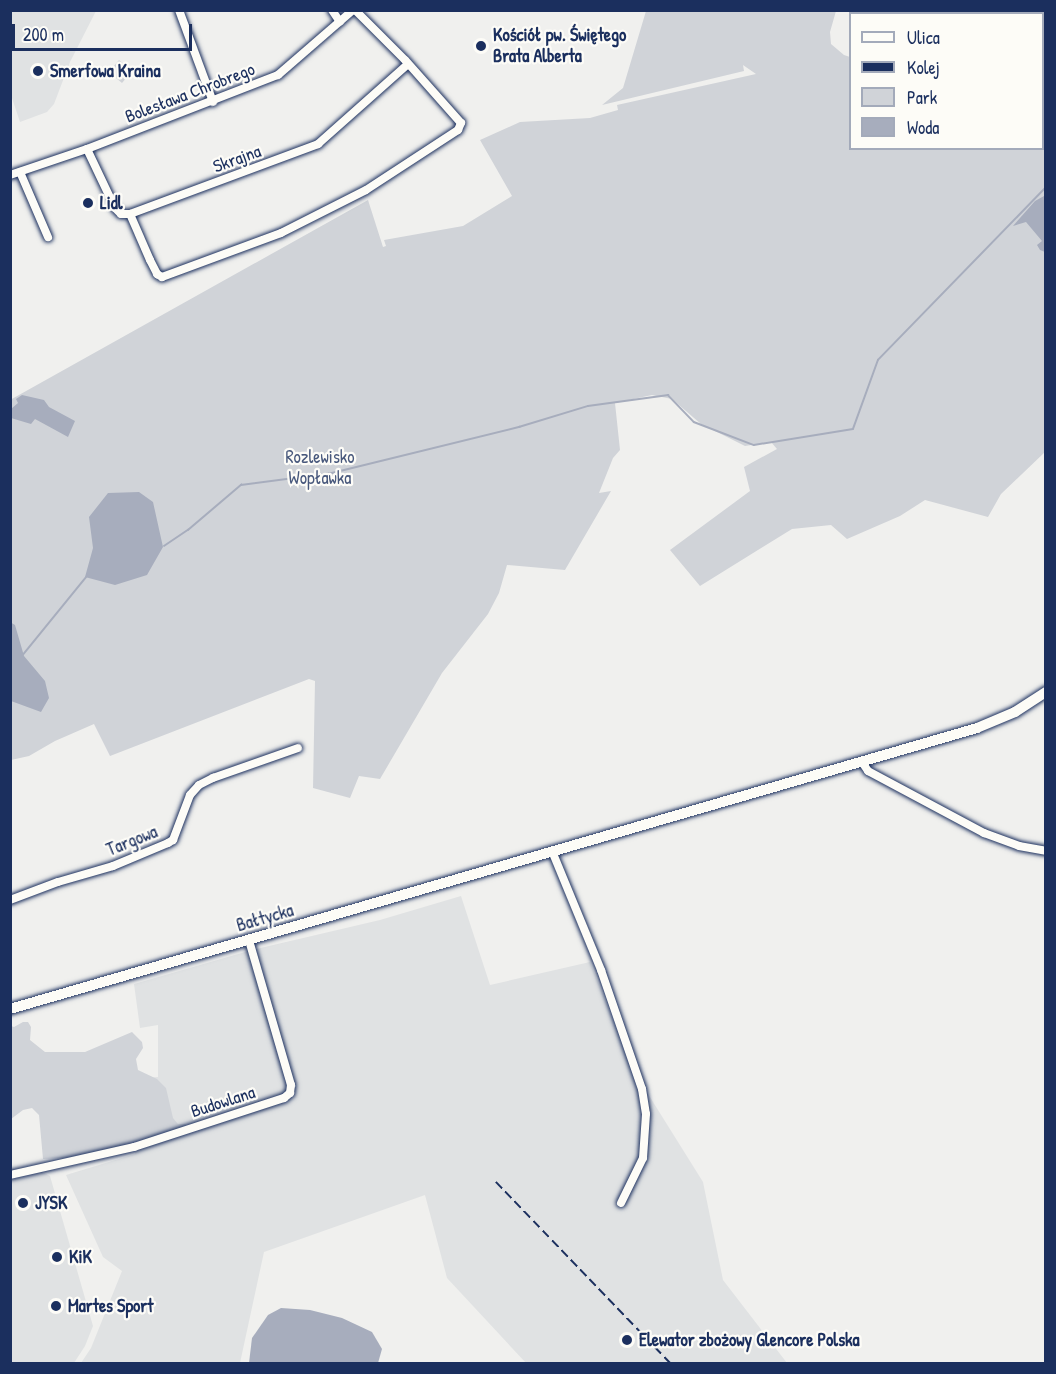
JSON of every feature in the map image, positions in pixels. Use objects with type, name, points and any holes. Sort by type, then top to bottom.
[{"type":"main road","name":"Bałtycka","points":[[10,1009],[988,724],[1015,712],[1046,692]]},
{"type":"street","points":[[179,10],[213,102]]},
{"type":"street","points":[[332,10],[340,22]]},
{"type":"street","points":[[87,149],[115,208],[121,214],[130,214],[154,267],[162,277],[281,233],[366,189],[458,130],[461,123],[408,64],[354,10]]},
{"type":"street","name":"Bolesława Chrobrego","points":[[10,175],[87,149],[281,74],[354,10]]},
{"type":"street","name":"Skrajna","points":[[130,214],[318,144],[408,64]]},
{"type":"street","points":[[20,172],[48,237]]},
{"type":"street","name":"Targowa","points":[[10,900],[113,866],[168,843],[173,840],[190,795],[199,785],[298,748]]},
{"type":"street","points":[[862,762],[868,771],[984,833],[1019,846],[1046,851]]},
{"type":"street","points":[[552,851],[601,970],[642,1089],[646,1114],[643,1158],[621,1203]]},
{"type":"street","name":"Budowlana","points":[[10,1175],[134,1147],[285,1098],[290,1093],[291,1085],[249,940]]},
{"type":"shaded area","name":"Smerfowa Kraina","points":[[11,10],[96,11],[70,62],[54,104],[47,112],[20,122],[11,95]]},
{"type":"shaded area","points":[[461,896],[490,985],[590,962],[633,1070],[703,1182],[723,1280],[787,1363],[526,1363],[447,1278],[425,1195],[264,1252],[240,1363],[81,1363],[91,1348],[122,1271],[103,1257],[66,1175],[135,1154],[142,1078],[158,1077],[158,1025],[140,1028],[134,984],[252,950],[380,920]]},
{"type":"shaded area","points":[[42,1172],[50,1176],[93,1326],[85,1346],[74,1363],[11,1363],[11,1180]]},
{"type":"green space","name":"Rozlewisko Wopławka","points":[[646,11],[836,11],[830,32],[831,44],[849,57],[849,150],[1044,150],[1045,26],[1045,452],[1001,494],[988,517],[925,500],[900,516],[847,539],[831,525],[792,529],[700,586],[670,550],[750,491],[744,467],[777,449],[771,442],[745,446],[701,424],[672,399],[652,395],[615,403],[620,450],[613,458],[599,493],[611,491],[565,570],[507,565],[499,593],[488,614],[442,673],[380,779],[359,776],[350,798],[313,788],[315,681],[309,679],[110,756],[94,724],[55,741],[29,756],[11,760],[10,400],[368,200],[383,247],[386,246],[384,240],[463,226],[512,196],[480,140],[520,122],[590,118],[618,110],[617,105],[756,74],[743,65],[744,71],[602,105],[623,88]]},
{"type":"green space","points":[[119,60],[132,71],[122,83],[109,72]]},
{"type":"green space","points":[[28,1022],[31,1027],[30,1040],[45,1052],[85,1052],[132,1032],[142,1042],[143,1048],[136,1059],[138,1070],[157,1079],[166,1088],[173,1118],[178,1124],[185,1124],[187,1129],[139,1143],[66,1158],[43,1159],[39,1115],[32,1108],[23,1110],[11,1119],[11,1026],[14,1027]]},
{"type":"water","points":[[1046,196],[1045,252],[1037,245],[1042,241],[1026,222],[1013,226],[1035,201]]},
{"type":"water","points":[[22,395],[44,400],[49,407],[75,421],[68,437],[35,419],[31,424],[11,418],[11,409],[18,403],[16,399]]},
{"type":"water","points":[[139,492],[153,502],[163,547],[147,575],[115,585],[85,577],[93,548],[89,517],[108,493]]},
{"type":"water","points":[[10,622],[15,625],[24,656],[45,681],[49,698],[41,712],[11,701]]},
{"type":"water","points":[[281,1308],[310,1310],[342,1318],[372,1332],[382,1349],[378,1363],[249,1363],[252,1338],[268,1315]]},
{"type":"waterway","points":[[164,546],[188,530],[241,485],[332,473],[519,427],[588,406],[668,395],[694,422],[754,445],[853,429],[878,360],[1046,187]]},
{"type":"waterway","points":[[22,656],[87,576]]},
{"type":"railway","points":[[496,1182],[671,1364]]},
{"type":"place","name":"Kościół pw. Świętego Brata Alberta","points":[[481,46]]},
{"type":"place","name":"Smerfowa Kraina","points":[[38,71]]},
{"type":"place","name":"Lidl","points":[[88,203]]},
{"type":"place","name":"JYSK","points":[[23,1203]]},
{"type":"place","name":"KiK","points":[[57,1257]]},
{"type":"place","name":"Martes Sport","points":[[56,1306]]},
{"type":"place","name":"Elewator zbożowy Glencore Polska","points":[[627,1340]]}]
